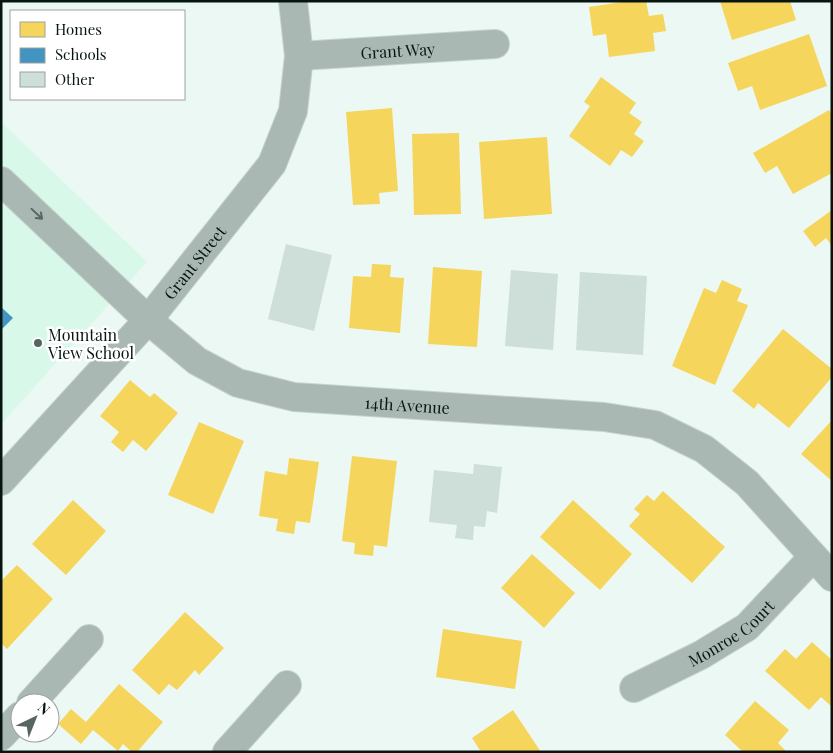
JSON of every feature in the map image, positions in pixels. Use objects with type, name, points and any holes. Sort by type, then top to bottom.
[{"type":"street","name":"Grant Street","points":[[1,481],[148,320],[272,164],[293,111],[299,56],[293,1]]},
{"type":"street","name":"Grant Way","points":[[299,56],[496,44]]},
{"type":"street","name":"14th Avenue","points":[[1,181],[148,320],[197,361],[238,383],[294,397],[604,417],[655,425],[704,449],[747,483],[832,577]]},
{"type":"street","name":"Monroe Court","points":[[634,688],[701,655],[747,627],[812,557]]},
{"type":"street","points":[[40,693],[89,639]]},
{"type":"street","points":[[227,752],[287,685]]},
{"type":"street","points":[[1,736],[10,727]]},
{"type":"shaded area","name":"Mountain View School","points":[[1,122],[147,262],[1,424]]},
{"type":"building: Homes","points":[[628,1],[646,1],[649,16],[663,14],[666,31],[653,33],[655,51],[609,57],[606,34],[593,36],[589,7]]},
{"type":"building: Homes","points":[[720,1],[790,1],[796,20],[732,40]]},
{"type":"building: Homes","points":[[809,34],[827,86],[760,110],[752,86],[738,91],[728,63]]},
{"type":"building: Homes","points":[[601,77],[636,103],[629,113],[642,122],[634,134],[644,141],[632,157],[621,150],[610,166],[569,136],[590,106],[584,102]]},
{"type":"building: Homes","points":[[392,108],[398,191],[379,193],[380,204],[353,205],[346,112]]},
{"type":"building: Homes","points":[[829,110],[832,115],[832,173],[793,194],[777,166],[765,173],[753,153]]},
{"type":"building: Homes","points":[[459,133],[461,214],[414,215],[412,134]]},
{"type":"building: Homes","points":[[547,137],[552,214],[484,219],[479,142]]},
{"type":"building: Homes","points":[[832,210],[832,246],[826,238],[815,247],[803,231]]},
{"type":"building: Homes","points":[[372,264],[391,265],[390,277],[404,278],[400,333],[349,328],[353,276],[371,277]]},
{"type":"building: Homes","points":[[433,267],[482,271],[477,347],[428,344]]},
{"type":"building: Homes","points":[[722,280],[742,289],[737,301],[748,305],[715,385],[672,366],[704,288],[716,293]]},
{"type":"building: Homes","points":[[783,329],[832,369],[832,377],[789,428],[758,403],[754,409],[732,391]]},
{"type":"building: Homes","points":[[130,380],[150,397],[154,393],[178,413],[146,451],[133,440],[123,452],[111,442],[119,432],[100,416]]},
{"type":"building: Homes","points":[[832,420],[832,481],[801,454]]},
{"type":"building: Homes","points":[[199,422],[244,441],[213,514],[168,495]]},
{"type":"building: Homes","points":[[352,456],[397,461],[387,547],[374,545],[373,556],[354,554],[355,543],[342,541]]},
{"type":"building: Homes","points":[[289,458],[319,462],[310,523],[296,521],[294,534],[276,531],[278,519],[259,516],[265,471],[287,475]]},
{"type":"building: Homes","points":[[663,491],[725,547],[692,583],[629,526],[640,514],[634,509],[647,495],[654,501]]},
{"type":"building: Homes","points":[[73,500],[106,531],[66,575],[32,544]]},
{"type":"building: Homes","points":[[573,500],[632,554],[600,590],[540,537]]},
{"type":"building: Homes","points":[[532,554],[575,593],[544,628],[501,588]]},
{"type":"building: Homes","points":[[17,565],[53,599],[7,649],[1,643],[1,581]]},
{"type":"building: Homes","points":[[185,612],[224,648],[199,675],[195,670],[177,690],[169,684],[159,695],[132,670]]},
{"type":"building: Homes","points":[[443,629],[522,641],[515,689],[436,677]]},
{"type":"building: Homes","points":[[812,642],[832,660],[832,707],[821,697],[809,710],[765,671],[785,649],[796,659]]},
{"type":"building: Homes","points":[[119,684],[163,722],[137,752],[132,752],[123,744],[118,751],[93,730],[81,744],[60,726],[60,722],[71,709],[86,722]]},
{"type":"building: Homes","points":[[755,701],[789,730],[778,743],[787,752],[743,752],[725,735]]},
{"type":"building: Homes","points":[[513,710],[541,752],[481,752],[472,738]]},
{"type":"building: Schools","name":"Mountain View School","points":[[1,307],[13,318],[1,330]]},
{"type":"building: Other","points":[[286,244],[332,255],[314,331],[268,319]]},
{"type":"building: Other","points":[[511,270],[558,274],[553,350],[505,346]]},
{"type":"building: Other","points":[[580,272],[647,276],[643,355],[576,350]]},
{"type":"building: Other","points":[[474,464],[502,467],[497,513],[487,511],[485,527],[474,526],[473,540],[455,538],[457,525],[429,522],[434,470],[473,474]]},
{"type":"place","name":"Mountain View School","points":[[38,343]]}]
